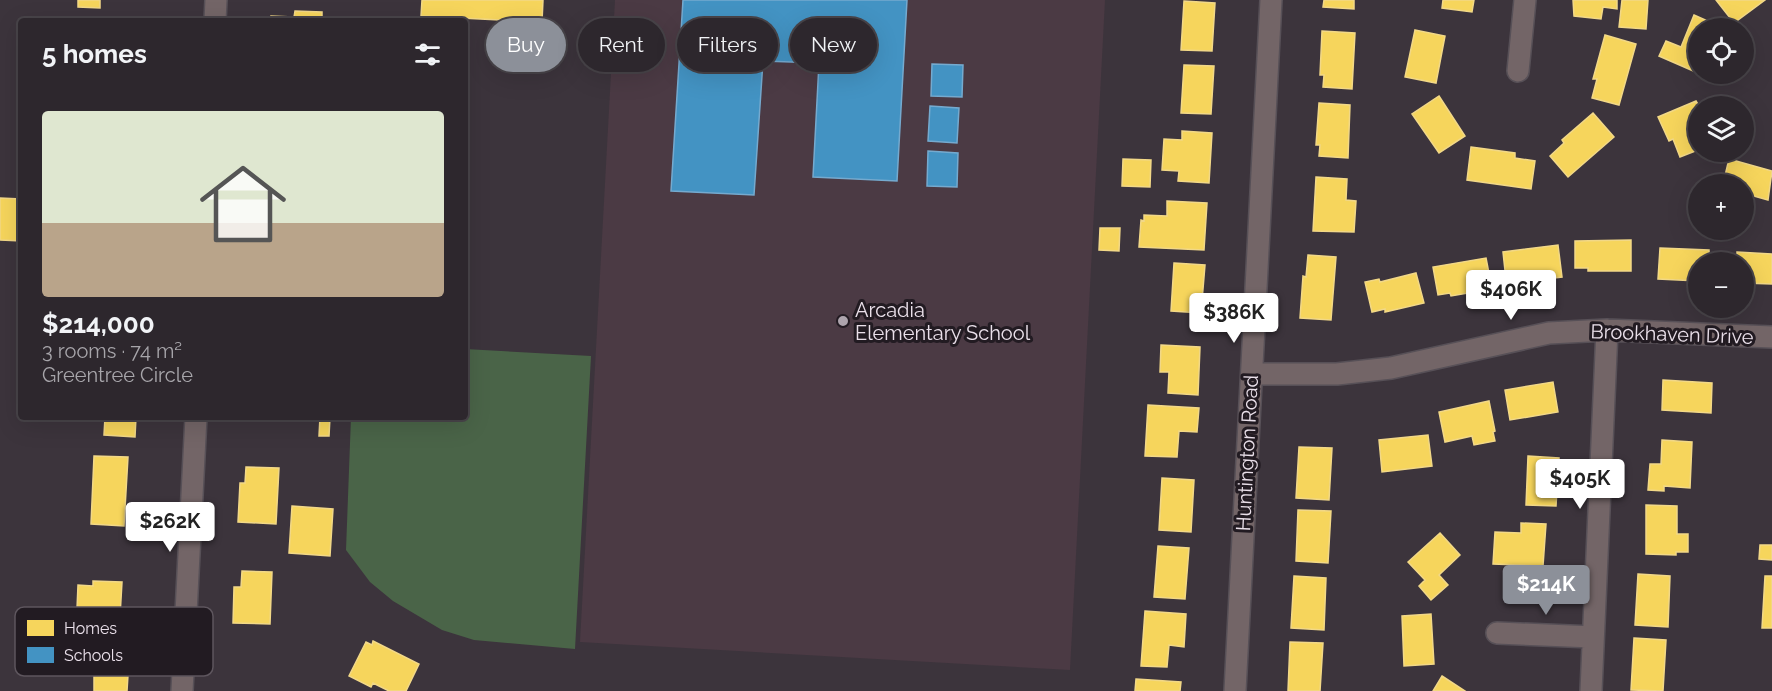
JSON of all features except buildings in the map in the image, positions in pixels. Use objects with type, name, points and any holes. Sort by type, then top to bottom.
[{"type":"street","points":[[215,18],[216,0]]},
{"type":"street","name":"Huntington Road","points":[[1235,691],[1271,0]]},
{"type":"street","points":[[1518,71],[1525,0]]},
{"type":"street","points":[[1591,691],[1607,330]]},
{"type":"street","name":"Brookhaven Drive","points":[[1252,374],[1337,374],[1390,368],[1549,333],[1607,330],[1772,337]]},
{"type":"street","points":[[186,607],[196,420]]},
{"type":"street","points":[[1497,633],[1593,637]]},
{"type":"street","points":[[182,691],[183,676]]},
{"type":"shaded area","name":"Arcadia Elementary School","points":[[615,0],[1105,0],[1070,670],[580,642],[611,72],[665,72],[665,18],[614,18]]},
{"type":"green space","points":[[468,349],[591,356],[575,649],[474,640],[442,630],[393,601],[370,582],[346,550],[351,420],[468,420]]},
{"type":"place","name":"Arcadia Elementary School","points":[[843,321]]}]
